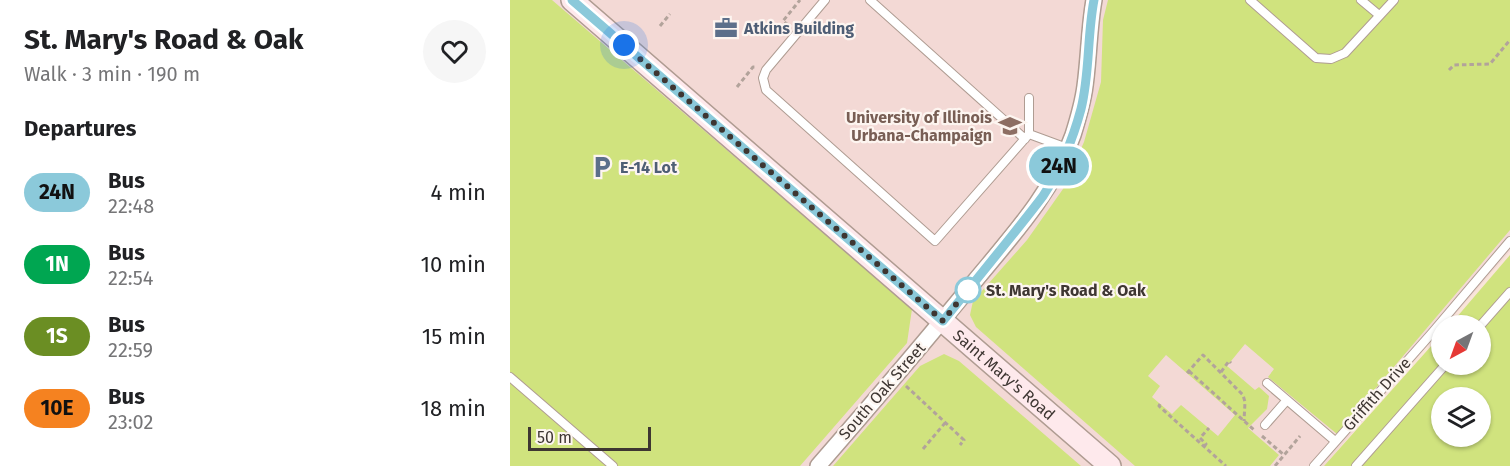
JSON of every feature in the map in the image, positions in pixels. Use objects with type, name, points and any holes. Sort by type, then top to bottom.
[{"type":"main road","name":"Saint Mary's Road","points":[[572,0],[1110,466]]},
{"type":"street","name":"South Oak Street","points":[[818,466],[943,321],[1043,195],[1073,136],[1081,107],[1094,0]]},
{"type":"lane","points":[[825,0],[766,70],[763,78],[766,90],[935,241],[1027,136],[1029,98]]},
{"type":"lane","points":[[870,0],[1027,136],[1067,148]]},
{"type":"lane","points":[[1250,0],[1316,58],[1331,59],[1345,53],[1394,0]]},
{"type":"lane","points":[[1361,0],[1379,15]]},
{"type":"lane","name":"Griffith Drive","points":[[1314,466],[1510,241]]},
{"type":"lane","points":[[1490,315],[1510,292]]},
{"type":"lane","points":[[1356,466],[1436,375]]},
{"type":"lane","points":[[510,377],[613,466]]},
{"type":"lane","points":[[1268,383],[1335,441]]},
{"type":"lane","points":[[1265,425],[1287,400]]},
{"type":"path","points":[[788,26],[783,21],[800,0]]},
{"type":"path","points":[[660,26],[670,14]]},
{"type":"path","points":[[1449,70],[1454,65],[1490,64],[1510,40]]},
{"type":"path","points":[[737,87],[760,58]]},
{"type":"path","points":[[753,67],[766,70]]},
{"type":"path","points":[[1244,421],[1243,395],[1203,356],[1188,372],[1244,421],[1284,454]]},
{"type":"path","points":[[1221,372],[1229,361],[1231,363]]},
{"type":"path","points":[[895,377],[964,440],[960,445]]},
{"type":"path","points":[[1160,404],[1159,406],[1226,466]]},
{"type":"path","points":[[923,448],[945,423]]},
{"type":"path","points":[[1204,447],[1206,444],[1200,438],[1209,428]]},
{"type":"path","points":[[1275,466],[1300,436]]},
{"type":"shaded area","name":"University of Illinois Urbana-Champaign","points":[[510,0],[1510,0],[1510,251],[1455,315],[1431,315],[1431,342],[1324,466],[510,466]]},
{"type":"green space","name":"E-14 Lot","points":[[510,0],[552,0],[912,309],[907,343],[800,466],[510,466]]},
{"type":"green space","points":[[1108,0],[1510,0],[1510,230],[1438,315],[1431,315],[1431,323],[1337,434],[1268,377],[1274,369],[1245,344],[1227,366],[1255,390],[1259,387],[1269,396],[1267,409],[1248,428],[1279,455],[1270,466],[1135,466],[976,327],[970,315],[973,301],[1027,240],[1063,189],[1084,142],[1101,82],[1103,20]],"holes":[[[1166,355],[1235,415],[1218,436],[1181,405],[1172,414],[1152,397],[1160,386],[1148,376]]]},
{"type":"green space","points":[[1510,255],[1510,466],[1324,466],[1431,346],[1431,375],[1491,375],[1491,315],[1459,315]]},
{"type":"green space","points":[[944,354],[959,361],[1081,466],[833,466],[920,366]]},
{"type":"bus line","name":"24N","points":[[572,0],[943,321],[1043,195],[1057,171],[1073,136],[1081,107],[1094,0]]},
{"type":"place","name":"Atkins Building","points":[[726,28]]},
{"type":"place","name":"University of Illinois Urbana-Champaign","points":[[1010,126]]},
{"type":"place","name":"E-14 Lot","points":[[602,167]]},
{"type":"place","name":"St. Mary's Road & Oak","points":[[968,290]]},
{"type":"route","points":[[624,45],[943,321],[972,284],[968,290]]}]
